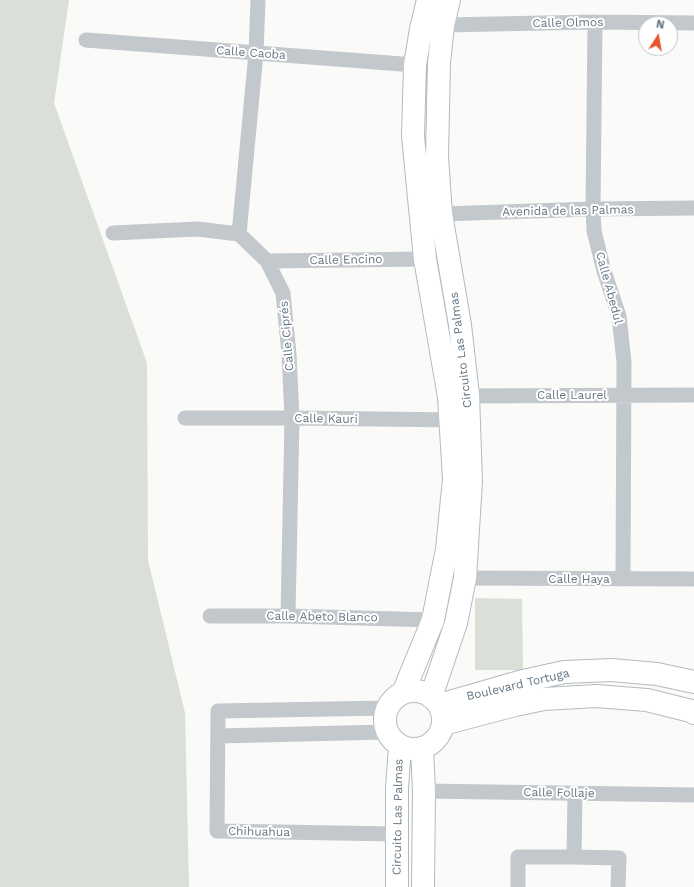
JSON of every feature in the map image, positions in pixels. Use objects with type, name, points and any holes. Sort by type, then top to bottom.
[{"type":"street","points":[[112,233],[197,229],[239,234],[256,53],[258,0]]},
{"type":"street","name":"Circuito Las Palmas","points":[[428,0],[421,29],[416,65],[413,136],[425,259],[458,396]]},
{"type":"street","name":"Circuito Las Palmas","points":[[438,709],[465,578],[471,481],[460,420],[458,396],[460,325],[441,214],[437,158],[439,63],[443,25],[449,0]]},
{"type":"street","name":"Calle Olmos","points":[[443,25],[595,22],[694,23]]},
{"type":"street","name":"Calle Abedul","points":[[595,22],[594,231],[604,271],[619,316],[624,362],[623,579]]},
{"type":"street","name":"Calle Caoba","points":[[86,40],[416,65]]},
{"type":"street","name":"Avenida de las Palmas","points":[[441,214],[593,209],[694,208]]},
{"type":"street","name":"Calle Ciprés","points":[[239,234],[267,261],[283,293],[289,354],[292,418],[288,616]]},
{"type":"street","name":"Calle Encino","points":[[267,261],[425,259]]},
{"type":"street","name":"Calle Laurel","points":[[458,396],[694,395]]},
{"type":"street","name":"Calle Kauri","points":[[184,418],[460,420]]},
{"type":"street","name":"Circuito Las Palmas","points":[[403,693],[433,620],[447,549],[460,420]]},
{"type":"street","name":"Calle Haya","points":[[465,578],[694,579]]},
{"type":"street","name":"Calle Abeto Blanco","points":[[210,616],[288,616],[433,620]]},
{"type":"street","name":"Boulevard Tortuga","points":[[438,709],[518,682],[564,672],[612,670],[657,674],[694,682]]},
{"type":"street","points":[[413,691],[422,692],[438,709],[440,732],[436,740],[430,745],[422,748],[414,750],[407,749],[393,739],[385,724],[387,708],[391,702],[403,693],[413,691]]},
{"type":"street","name":"Boulevard Tortuga","points":[[438,709],[515,705],[544,699],[596,696],[647,700],[694,712]]},
{"type":"street","name":"Chihuahua","points":[[387,708],[218,711],[216,831],[397,834]]},
{"type":"street","points":[[218,736],[393,739]]},
{"type":"street","name":"Circuito Las Palmas","points":[[393,739],[397,788],[396,887]]},
{"type":"street","name":"Circuito Las Palmas","points":[[422,748],[424,791],[423,887]]},
{"type":"street","name":"Calle Follaje","points":[[424,791],[694,795]]},
{"type":"street","points":[[574,857],[575,793]]},
{"type":"street","points":[[518,887],[518,857],[619,858],[618,887]]},
{"type":"shaded area","points":[[0,0],[69,0],[54,103],[147,363],[148,560],[185,713],[189,887],[0,887]]},
{"type":"shaded area","points":[[475,598],[522,599],[523,670],[475,670]]}]
